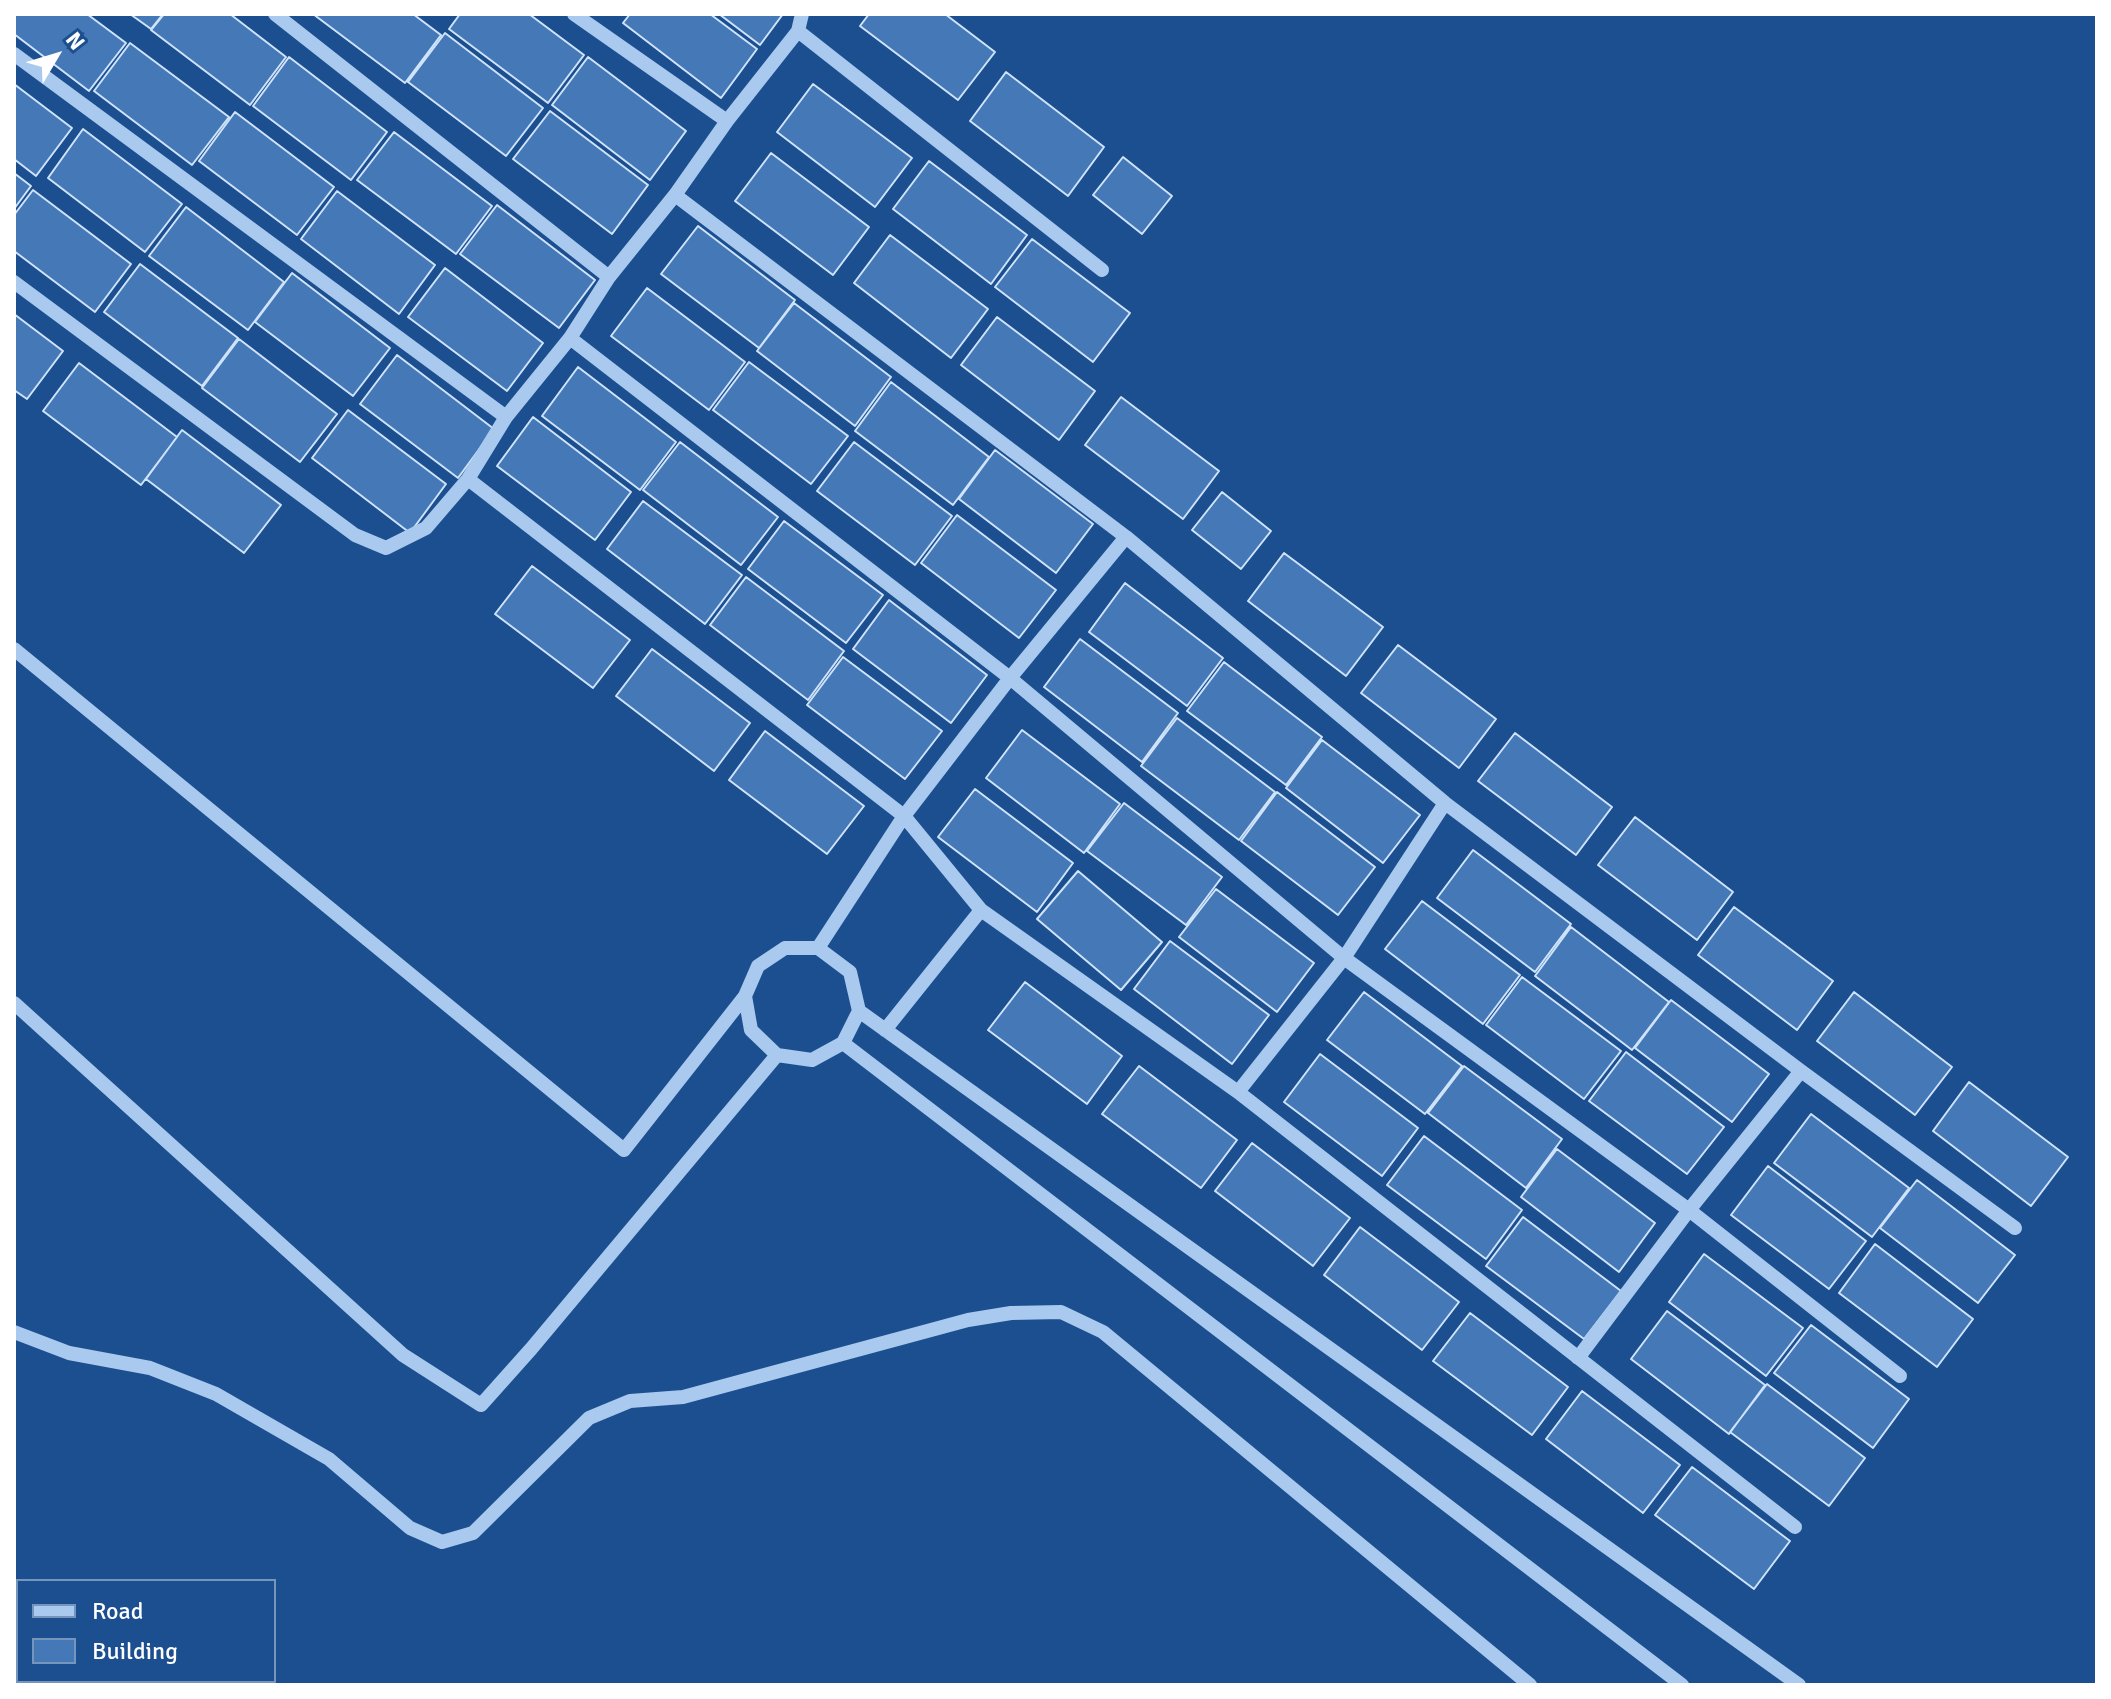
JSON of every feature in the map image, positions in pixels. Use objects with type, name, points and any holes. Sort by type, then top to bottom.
[{"type":"street","points":[[275,14],[609,277]]},
{"type":"street","points":[[574,14],[727,121]]},
{"type":"street","points":[[14,282],[355,535],[386,548],[426,528],[468,479],[506,417],[570,338],[609,277],[798,31],[802,14]]},
{"type":"street","points":[[798,31],[1102,270]]},
{"type":"street","points":[[14,54],[506,417]]},
{"type":"street","points":[[675,195],[1126,537],[1445,803],[2015,1228]]},
{"type":"street","points":[[570,338],[1010,678],[1344,958],[1689,1210],[1900,1376]]},
{"type":"street","points":[[468,479],[904,816],[981,910],[1238,1092],[1795,1527]]},
{"type":"street","points":[[818,948],[904,816],[1010,678],[1126,537]]},
{"type":"street","points":[[14,649],[624,1150],[745,996],[758,966],[785,948],[818,948],[850,972],[859,1011],[843,1043],[812,1060],[777,1055],[751,1030],[745,996]]},
{"type":"street","points":[[1238,1092],[1344,958],[1445,803]]},
{"type":"street","points":[[885,1030],[981,910]]},
{"type":"street","points":[[14,1004],[403,1355],[481,1405],[777,1055]]},
{"type":"street","points":[[859,1011],[1799,1685]]},
{"type":"street","points":[[843,1043],[1682,1685]]},
{"type":"street","points":[[1578,1358],[1689,1210],[1801,1071]]},
{"type":"street","points":[[14,1332],[69,1353],[150,1368],[216,1394],[329,1459],[410,1528],[442,1542],[473,1533],[589,1418],[630,1401],[683,1397],[968,1320],[1011,1313],[1061,1312],[1103,1332],[1530,1685]]},
{"type":"building","points":[[14,14],[87,14],[126,43],[89,91],[14,34]]},
{"type":"building","points":[[130,14],[163,14],[151,29]]},
{"type":"building","points":[[164,14],[230,14],[286,57],[250,105],[151,30]]},
{"type":"building","points":[[313,14],[413,14],[441,35],[405,83]]},
{"type":"building","points":[[460,14],[529,14],[584,55],[548,103],[449,29]]},
{"type":"building","points":[[630,14],[710,14],[757,49],[721,98],[623,23]]},
{"type":"building","points":[[719,14],[783,14],[760,45]]},
{"type":"building","points":[[869,14],[945,14],[995,52],[958,100],[860,26]]},
{"type":"building","points":[[445,33],[543,108],[506,156],[408,82]]},
{"type":"building","points":[[130,43],[229,117],[192,165],[94,91]]},
{"type":"building","points":[[289,57],[387,132],[351,180],[253,106]]},
{"type":"building","points":[[588,57],[686,131],[650,180],[552,105]]},
{"type":"building","points":[[1006,72],[1104,147],[1068,196],[970,121]]},
{"type":"building","points":[[14,84],[72,128],[36,176],[14,159]]},
{"type":"building","points":[[813,84],[912,158],[875,207],[777,132]]},
{"type":"building","points":[[550,111],[648,185],[612,234],[513,159]]},
{"type":"building","points":[[235,112],[334,187],[297,235],[199,161]]},
{"type":"building","points":[[83,129],[182,204],[145,252],[48,178]]},
{"type":"building","points":[[394,132],[492,206],[456,254],[357,180]]},
{"type":"building","points":[[771,153],[869,227],[833,275],[735,201]]},
{"type":"building","points":[[1123,157],[1172,196],[1142,234],[1093,195]]},
{"type":"building","points":[[929,161],[1027,235],[991,284],[893,209]]},
{"type":"building","points":[[14,173],[31,186],[14,209]]},
{"type":"building","points":[[33,190],[131,264],[95,312],[14,251],[14,215]]},
{"type":"building","points":[[337,191],[435,265],[399,314],[301,239]]},
{"type":"building","points":[[497,205],[595,280],[559,328],[460,254]]},
{"type":"building","points":[[186,207],[284,282],[248,330],[149,256]]},
{"type":"building","points":[[698,226],[795,300],[759,348],[661,274]]},
{"type":"building","points":[[890,235],[988,309],[951,358],[854,283]]},
{"type":"building","points":[[1032,239],[1130,313],[1093,362],[995,287]]},
{"type":"building","points":[[140,264],[238,338],[202,386],[104,312]]},
{"type":"building","points":[[445,268],[543,343],[507,391],[408,317]]},
{"type":"building","points":[[292,273],[390,348],[353,396],[255,322]]},
{"type":"building","points":[[647,288],[745,362],[709,410],[611,336]]},
{"type":"building","points":[[794,303],[891,377],[855,426],[757,351]]},
{"type":"building","points":[[14,314],[63,351],[27,399],[14,390]]},
{"type":"building","points":[[997,317],[1095,391],[1059,440],[961,365]]},
{"type":"building","points":[[239,339],[337,414],[300,462],[202,388]]},
{"type":"building","points":[[397,355],[494,429],[458,478],[360,404]]},
{"type":"building","points":[[749,362],[848,436],[811,484],[713,410]]},
{"type":"building","points":[[79,363],[177,437],[141,485],[43,411]]},
{"type":"building","points":[[578,367],[676,442],[640,490],[542,416]]},
{"type":"building","points":[[891,382],[989,457],[953,505],[855,431]]},
{"type":"building","points":[[1121,397],[1219,471],[1183,519],[1085,445]]},
{"type":"building","points":[[348,410],[446,484],[410,533],[312,458]]},
{"type":"building","points":[[533,417],[631,492],[595,540],[497,466]]},
{"type":"building","points":[[182,430],[281,505],[244,553],[146,479]]},
{"type":"building","points":[[680,442],[778,517],[741,565],[643,490]]},
{"type":"building","points":[[854,442],[952,516],[915,565],[817,491]]},
{"type":"building","points":[[995,450],[1093,524],[1056,573],[959,499]]},
{"type":"building","points":[[1222,492],[1271,531],[1241,569],[1192,530]]},
{"type":"building","points":[[643,501],[742,575],[705,624],[607,549]]},
{"type":"building","points":[[957,515],[1056,590],[1019,638],[921,563]]},
{"type":"building","points":[[784,521],[883,595],[846,643],[748,569]]},
{"type":"building","points":[[1284,553],[1383,627],[1346,676],[1248,601]]},
{"type":"building","points":[[532,566],[630,640],[593,688],[495,614]]},
{"type":"building","points":[[746,577],[844,651],[808,700],[710,625]]},
{"type":"building","points":[[1125,583],[1223,658],[1187,706],[1089,632]]},
{"type":"building","points":[[889,600],[987,675],[951,723],[853,649]]},
{"type":"building","points":[[1080,639],[1178,713],[1142,762],[1044,687]]},
{"type":"building","points":[[1398,645],[1496,719],[1459,768],[1361,693]]},
{"type":"building","points":[[652,649],[750,723],[714,771],[616,696]]},
{"type":"building","points":[[843,657],[942,731],[905,779],[807,705]]},
{"type":"building","points":[[1224,662],[1322,737],[1286,785],[1187,711]]},
{"type":"building","points":[[1177,718],[1275,792],[1239,840],[1141,766]]},
{"type":"building","points":[[1022,730],[1120,804],[1084,853],[986,778]]},
{"type":"building","points":[[765,731],[864,806],[827,854],[729,780]]},
{"type":"building","points":[[1515,733],[1612,807],[1576,855],[1478,781]]},
{"type":"building","points":[[1322,740],[1420,815],[1383,863],[1286,788]]},
{"type":"building","points":[[975,789],[1073,863],[1037,912],[938,837]]},
{"type":"building","points":[[1277,792],[1375,867],[1338,915],[1241,841]]},
{"type":"building","points":[[1124,803],[1222,877],[1186,925],[1087,851]]},
{"type":"building","points":[[1635,817],[1733,892],[1697,940],[1598,865]]},
{"type":"building","points":[[1473,850],[1571,924],[1535,972],[1437,898]]},
{"type":"building","points":[[1078,871],[1162,942],[1121,990],[1037,919]]},
{"type":"building","points":[[1216,889],[1314,963],[1277,1012],[1179,937]]},
{"type":"building","points":[[1422,901],[1520,975],[1483,1024],[1385,949]]},
{"type":"building","points":[[1734,907],[1833,981],[1797,1030],[1698,955]]},
{"type":"building","points":[[1571,927],[1669,1002],[1632,1050],[1535,976]]},
{"type":"building","points":[[1170,941],[1269,1015],[1232,1064],[1134,989]]},
{"type":"building","points":[[1522,977],[1621,1051],[1584,1099],[1486,1025]]},
{"type":"building","points":[[1025,982],[1122,1056],[1087,1104],[988,1030]]},
{"type":"building","points":[[1364,992],[1462,1066],[1425,1114],[1327,1040]]},
{"type":"building","points":[[1854,992],[1952,1067],[1915,1115],[1817,1041]]},
{"type":"building","points":[[1671,1000],[1769,1074],[1732,1122],[1635,1048]]},
{"type":"building","points":[[1626,1052],[1724,1127],[1687,1174],[1589,1101]]},
{"type":"building","points":[[1320,1054],[1418,1128],[1382,1176],[1284,1102]]},
{"type":"building","points":[[1139,1066],[1237,1140],[1201,1188],[1102,1114]]},
{"type":"building","points":[[1464,1066],[1562,1139],[1526,1188],[1428,1113]]},
{"type":"building","points":[[1969,1082],[2068,1157],[2031,1206],[1933,1131]]},
{"type":"building","points":[[1811,1114],[1909,1188],[1872,1237],[1774,1163]]},
{"type":"building","points":[[1424,1136],[1522,1210],[1486,1259],[1387,1185]]},
{"type":"building","points":[[1252,1143],[1350,1218],[1313,1266],[1215,1191]]},
{"type":"building","points":[[1557,1149],[1655,1223],[1619,1272],[1521,1197]]},
{"type":"building","points":[[1768,1166],[1866,1241],[1829,1289],[1731,1215]]},
{"type":"building","points":[[1917,1180],[2015,1255],[1978,1303],[1880,1228]]},
{"type":"building","points":[[1523,1217],[1621,1291],[1584,1339],[1486,1266]]},
{"type":"building","points":[[1360,1227],[1459,1302],[1422,1350],[1324,1275]]},
{"type":"building","points":[[1875,1244],[1973,1319],[1937,1367],[1839,1293]]},
{"type":"building","points":[[1704,1254],[1803,1328],[1766,1376],[1669,1302]]},
{"type":"building","points":[[1667,1311],[1765,1385],[1729,1434],[1631,1359]]},
{"type":"building","points":[[1470,1313],[1568,1387],[1532,1435],[1433,1361]]},
{"type":"building","points":[[1811,1325],[1909,1399],[1873,1448],[1774,1373]]},
{"type":"building","points":[[1767,1384],[1865,1458],[1829,1506],[1730,1432]]},
{"type":"building","points":[[1582,1391],[1680,1465],[1643,1513],[1546,1439]]},
{"type":"building","points":[[1692,1467],[1790,1541],[1754,1589],[1655,1515]]}]
